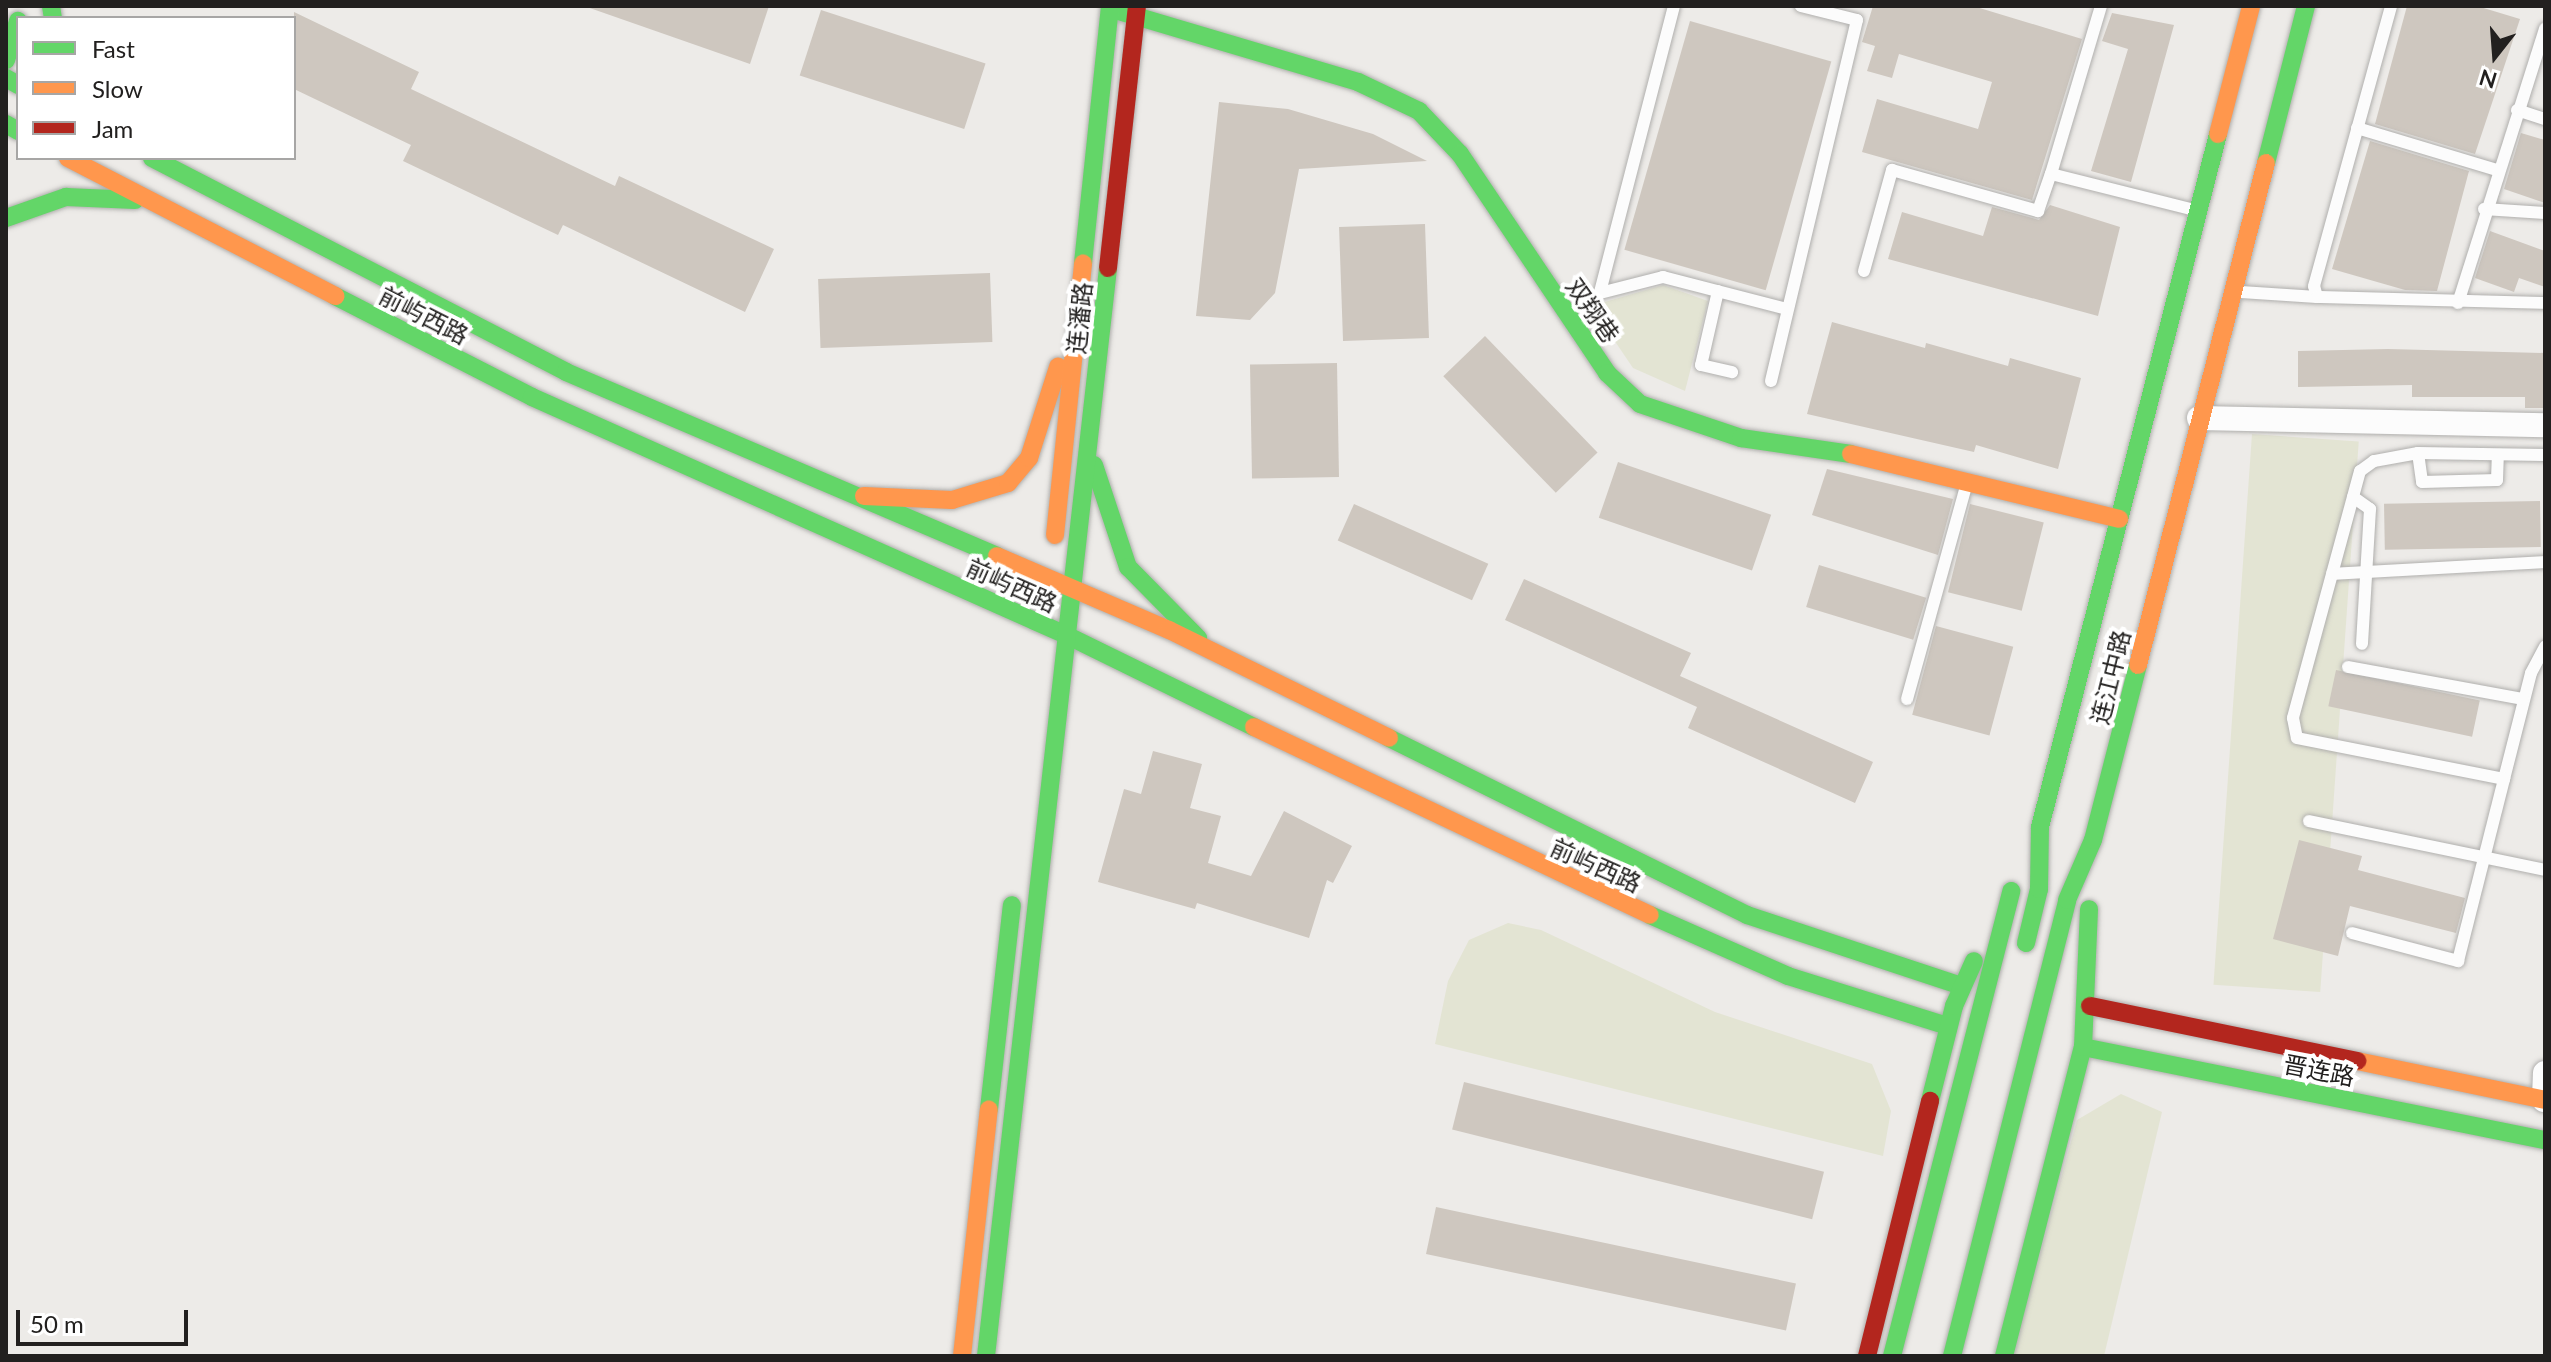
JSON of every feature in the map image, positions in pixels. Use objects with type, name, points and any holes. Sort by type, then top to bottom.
[{"type":"main road","name":"连江中路","points":[[2021,962],[2039,889],[2040,827],[2201,212],[2251,6]]},
{"type":"main road","name":"连江中路","points":[[1952,1356],[2067,900],[2093,840],[2306,6]]},
{"type":"main road","name":"双翔巷","points":[[1107,7],[1136,11],[1358,82],[1419,111],[1460,154],[1607,373],[1640,404],[1741,438],[1810,444],[1967,485],[2119,519]]},
{"type":"main road","name":"连潘路","points":[[1047,610],[1107,7]]},
{"type":"main road","name":"连潘路","points":[[986,1356],[1136,11]]},
{"type":"main road","points":[[6,60],[16,26]]},
{"type":"main road","name":"前屿西路","points":[[72,160],[661,458],[1047,610]]},
{"type":"main road","name":"前屿西路","points":[[156,160],[566,372],[850,496],[1047,610],[1066,635],[1559,875],[1788,976],[1948,1026]]},
{"type":"main road","points":[[175,160],[219,195]]},
{"type":"main road","points":[[6,218],[66,197],[148,201]]},
{"type":"main road","points":[[850,496],[952,500],[1008,483],[1029,458],[1079,302]]},
{"type":"main road","points":[[1089,443],[1103,507],[1128,567],[1210,649]]},
{"type":"main road","name":"前屿西路","points":[[1047,610],[1072,589],[1210,649],[1747,915],[1962,986]]},
{"type":"main road","points":[[1867,1356],[1948,1026],[1962,986],[2040,827]]},
{"type":"main road","points":[[2004,1356],[2083,1047],[2090,1006],[2089,909],[2093,840]]},
{"type":"main road","points":[[962,1356],[1015,877]]},
{"type":"main road","points":[[1892,1356],[2011,890]]},
{"type":"main road","points":[[2062,1035],[2089,909]]},
{"type":"main road","name":"晋连路","points":[[2090,1006],[2544,1100]]},
{"type":"main road","name":"晋连路","points":[[2083,1047],[2545,1140]]},
{"type":"street","points":[[2199,418],[2545,425]]},
{"type":"street","points":[[2544,1100],[2545,1073]]},
{"type":"lane","points":[[1674,6],[1600,293],[1663,277],[1787,309]]},
{"type":"lane","points":[[1771,381],[1857,20],[1801,6]]},
{"type":"lane","points":[[1864,271],[1892,170],[2038,211],[2101,6]]},
{"type":"lane","points":[[2317,297],[2314,286],[2391,6]]},
{"type":"lane","points":[[2458,303],[2484,209],[2545,28]]},
{"type":"lane","points":[[2517,110],[2545,119]]},
{"type":"lane","points":[[2357,128],[2497,170]]},
{"type":"lane","points":[[2051,174],[2201,212]]},
{"type":"lane","points":[[2484,209],[2545,213]]},
{"type":"lane","points":[[1718,291],[1701,365],[1732,372]]},
{"type":"lane","points":[[2233,292],[2458,303],[2545,303]]},
{"type":"lane","points":[[2418,453],[2422,482],[2497,480],[2498,455]]},
{"type":"lane","points":[[2504,779],[2297,738],[2293,718],[2360,471],[2374,461],[2418,453],[2545,455]]},
{"type":"lane","points":[[1907,699],[1967,485]]},
{"type":"lane","points":[[2353,497],[2370,509],[2369,572],[2362,644]]},
{"type":"lane","points":[[2332,574],[2545,562]]},
{"type":"lane","points":[[2352,933],[2458,961],[2523,699],[2545,647]]},
{"type":"lane","points":[[2348,667],[2523,699]]},
{"type":"lane","points":[[2309,821],[2545,870]]},
{"type":"green space","points":[[1663,285],[1708,301],[1685,391],[1633,368],[1591,306]]},
{"type":"green space","points":[[2252,434],[2359,441],[2320,992],[2213,985]]},
{"type":"green space","points":[[1508,923],[1541,930],[1715,1012],[1872,1064],[1891,1111],[1883,1156],[1435,1044],[1448,981],[1469,940]]},
{"type":"green space","points":[[2121,1094],[2162,1112],[2104,1356],[2012,1356],[2077,1120]]},
{"type":"building","points":[[584,6],[769,6],[750,64]]},
{"type":"building","points":[[1873,6],[1973,6],[2082,39],[2032,200],[1862,152],[1877,99],[1978,129],[1992,82],[1899,54],[1892,78],[1867,71],[1875,46],[1862,42]]},
{"type":"building","points":[[2407,6],[2477,6],[2520,19],[2475,154],[2375,124]]},
{"type":"building","points":[[821,10],[986,63],[964,129],[800,76]]},
{"type":"building","points":[[294,12],[419,72],[411,89],[615,186],[619,176],[774,249],[745,312],[563,225],[558,235],[403,161],[411,145],[296,90]]},
{"type":"building","points":[[2112,13],[2174,25],[2131,182],[2091,171],[2128,49],[2102,41]]},
{"type":"building","points":[[1690,21],[1831,62],[1766,290],[1624,250]]},
{"type":"building","points":[[1219,102],[1288,109],[1373,134],[1427,161],[1299,169],[1275,293],[1250,320],[1196,316]]},
{"type":"building","points":[[2521,133],[2545,140],[2545,203],[2504,189]]},
{"type":"building","points":[[2370,141],[2469,171],[2437,291],[2405,290],[2332,269]]},
{"type":"building","points":[[2050,205],[2120,227],[2098,316],[1888,259],[1902,212],[1983,236],[1992,207],[2039,220]]},
{"type":"building","points":[[1425,224],[1429,338],[1343,341],[1339,227]]},
{"type":"building","points":[[2490,231],[2545,251],[2545,287],[2519,278],[2514,292],[2475,278]]},
{"type":"building","points":[[990,273],[992,342],[821,348],[818,279]]},
{"type":"building","points":[[1832,322],[1925,348],[1926,343],[2008,366],[2010,358],[2081,378],[2058,469],[1976,445],[1974,452],[1807,414]]},
{"type":"building","points":[[1485,336],[1598,453],[1556,493],[1443,376]]},
{"type":"building","points":[[2388,349],[2545,353],[2545,408],[2525,408],[2525,397],[2412,397],[2412,385],[2298,387],[2298,351]]},
{"type":"building","points":[[1337,363],[1339,477],[1252,479],[1250,365]]},
{"type":"building","points":[[1618,462],[1771,515],[1752,571],[1599,518]]},
{"type":"building","points":[[1827,469],[1953,499],[1938,555],[1812,515]]},
{"type":"building","points":[[2540,501],[2541,547],[2385,550],[2384,504]]},
{"type":"building","points":[[1354,504],[1488,564],[1472,600],[1338,541]]},
{"type":"building","points":[[1970,504],[2044,522],[2022,611],[1948,592]]},
{"type":"building","points":[[1819,565],[1926,598],[1913,640],[1806,607]]},
{"type":"building","points":[[1524,579],[1691,653],[1680,676],[1873,762],[1855,803],[1688,728],[1697,707],[1505,620]]},
{"type":"building","points":[[1936,626],[2013,647],[1989,736],[1912,715]]},
{"type":"building","points":[[2336,670],[2480,701],[2472,737],[2328,706]]},
{"type":"building","points":[[1153,751],[1202,764],[1190,808],[1221,816],[1208,863],[1251,876],[1284,811],[1352,846],[1333,883],[1327,880],[1309,938],[1197,903],[1195,909],[1098,882],[1124,789],[1141,794]]},
{"type":"building","points":[[2299,840],[2362,856],[2358,870],[2465,898],[2456,933],[2350,906],[2338,956],[2273,939]]},
{"type":"building","points":[[1464,1082],[1824,1172],[1812,1219],[1452,1130]]},
{"type":"building","points":[[1436,1207],[1796,1284],[1786,1330],[1426,1254]]},
{"type":"traffic: fast","points":[[51,6],[53,16]]},
{"type":"traffic: fast","points":[[1083,263],[1110,6]]},
{"type":"traffic: fast","points":[[2266,163],[2306,6]]},
{"type":"traffic: fast","points":[[1115,10],[1358,82],[1419,111],[1460,154],[1607,373],[1640,404],[1741,438],[1851,454]]},
{"type":"traffic: fast","points":[[6,60],[16,28]]},
{"type":"traffic: fast","points":[[6,78],[16,84]]},
{"type":"traffic: fast","points":[[6,124],[16,130]]},
{"type":"traffic: fast","points":[[2026,943],[2039,889],[2040,827],[2218,134]]},
{"type":"traffic: fast","points":[[156,160],[566,372],[997,556]]},
{"type":"traffic: fast","points":[[6,218],[66,197],[135,200]]},
{"type":"traffic: fast","points":[[986,1356],[1108,268]]},
{"type":"traffic: fast","points":[[335,296],[532,397],[1066,635],[1254,727]]},
{"type":"traffic: fast","points":[[1094,465],[1128,567],[1198,638]]},
{"type":"traffic: fast","points":[[1952,1356],[2067,900],[2093,840],[2138,665]]},
{"type":"traffic: fast","points":[[1389,738],[1747,915],[1962,986]]},
{"type":"traffic: fast","points":[[1892,1356],[2011,891]]},
{"type":"traffic: fast","points":[[989,1109],[1012,905]]},
{"type":"traffic: fast","points":[[2004,1356],[2083,1047],[2089,909]]},
{"type":"traffic: fast","points":[[1650,915],[1788,976],[1948,1026]]},
{"type":"traffic: fast","points":[[1930,1101],[1954,1006],[1974,961]]},
{"type":"traffic: fast","points":[[2083,1047],[2545,1140]]},
{"type":"traffic: slow","points":[[2218,134],[2251,6]]},
{"type":"traffic: slow","points":[[72,160],[335,296]]},
{"type":"traffic: slow","points":[[2138,665],[2266,163]]},
{"type":"traffic: slow","points":[[1055,535],[1083,263]]},
{"type":"traffic: slow","points":[[864,496],[952,500],[1008,483],[1029,458],[1058,367]]},
{"type":"traffic: slow","points":[[1851,454],[2119,519]]},
{"type":"traffic: slow","points":[[997,556],[1169,630],[1389,738]]},
{"type":"traffic: slow","points":[[1254,727],[1650,915]]},
{"type":"traffic: slow","points":[[2357,1061],[2545,1100]]},
{"type":"traffic: slow","points":[[962,1356],[989,1109]]},
{"type":"traffic: jam","points":[[1108,268],[1137,6]]},
{"type":"traffic: jam","points":[[2090,1006],[2357,1061]]},
{"type":"traffic: jam","points":[[1867,1356],[1930,1101]]}]
